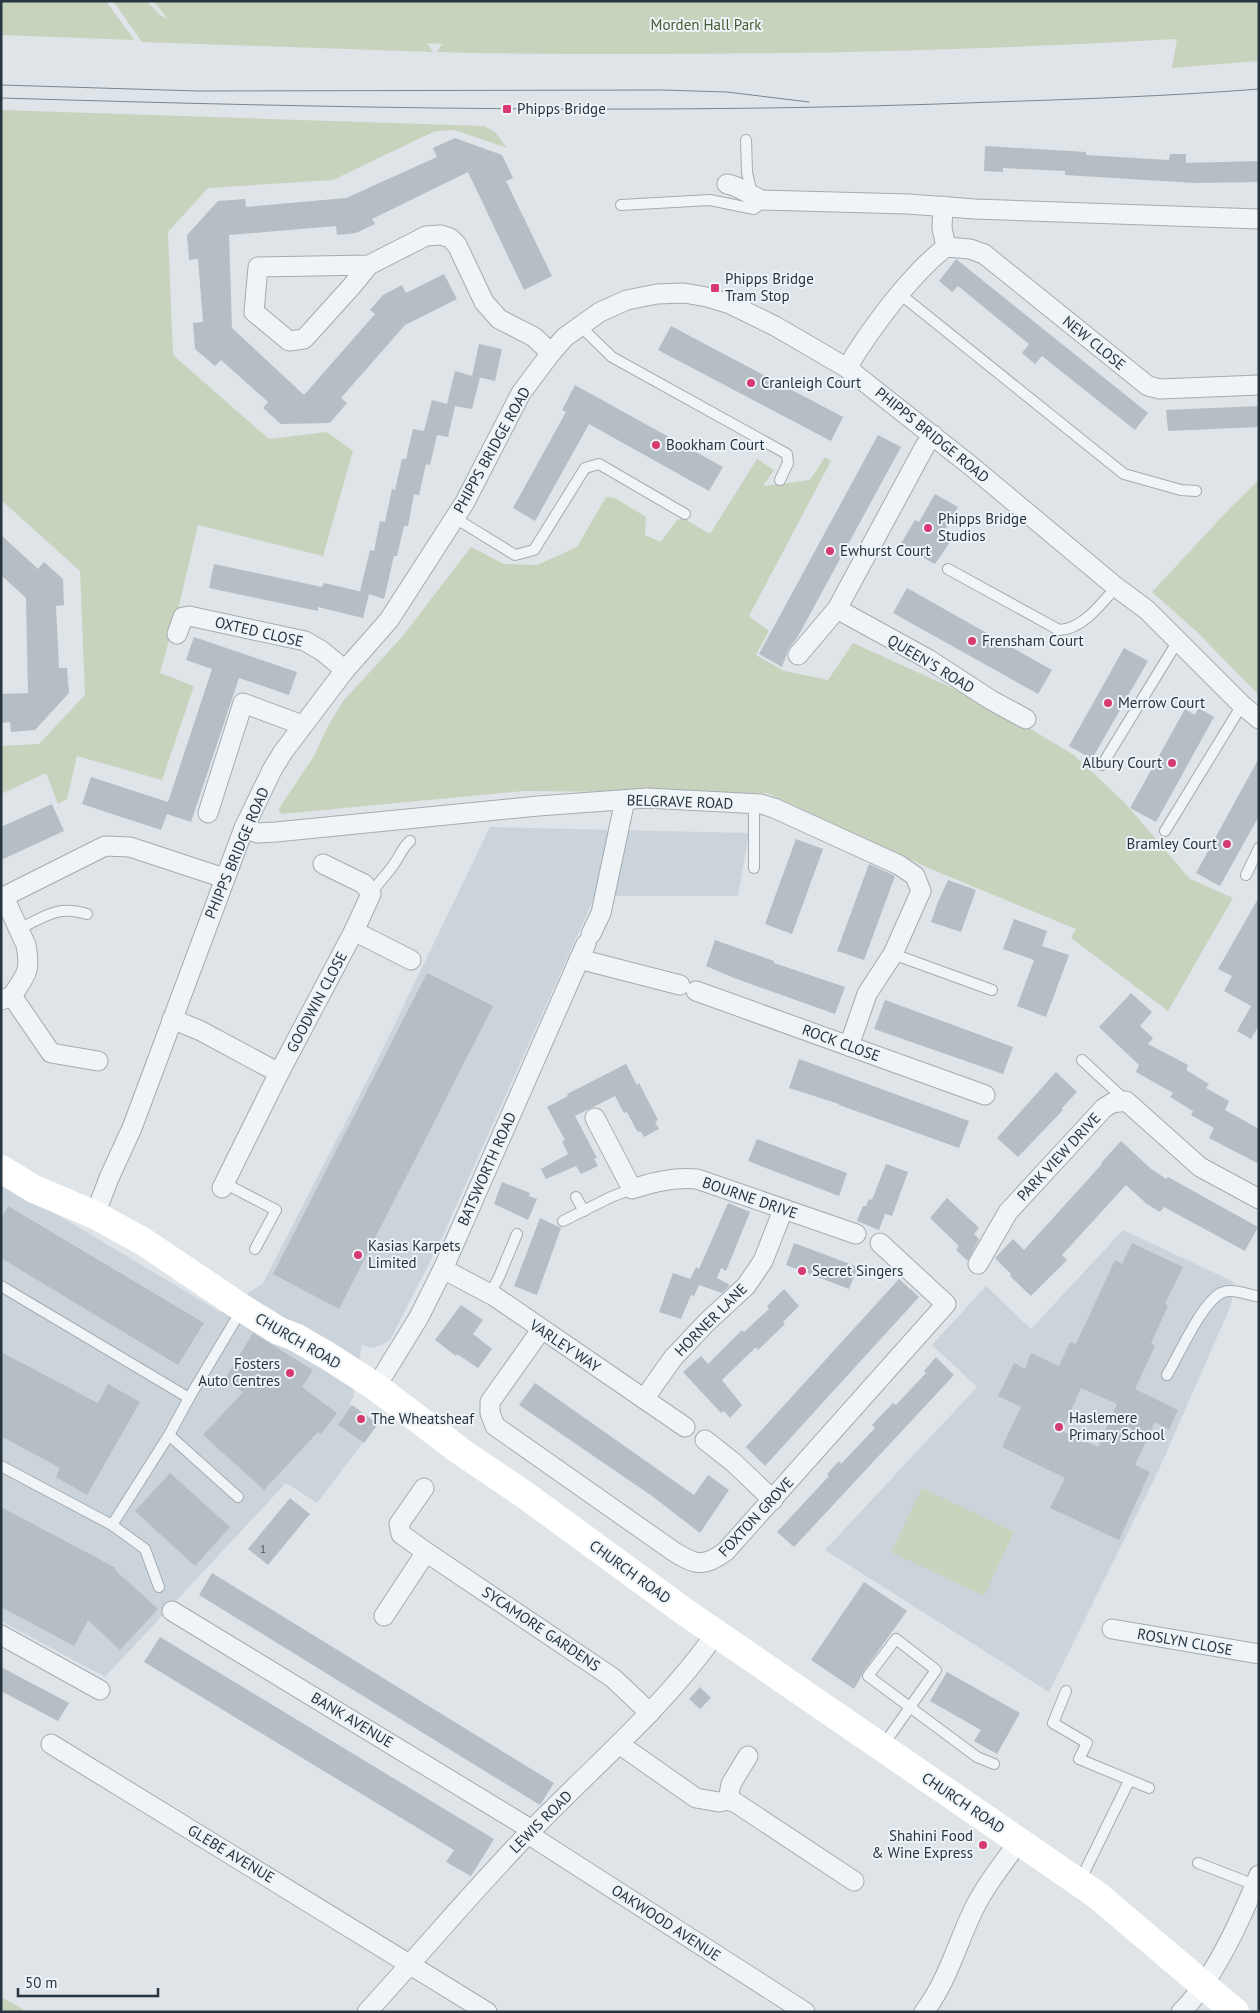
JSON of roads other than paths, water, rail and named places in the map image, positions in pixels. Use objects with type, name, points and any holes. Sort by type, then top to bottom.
[{"type":"street","points":[[727,184],[736,185],[757,198],[976,209],[1259,219]]},
{"type":"street","points":[[847,368],[857,350],[900,294],[930,259],[946,247],[942,228],[943,206]]},
{"type":"street","points":[[369,264],[351,288],[304,339],[289,341],[254,312],[258,267],[369,264],[426,236],[441,235],[450,238],[457,245],[484,302],[499,319],[534,337],[551,353]]},
{"type":"street","name":"NEW CLOSE","points":[[946,247],[970,249],[984,254],[1148,386],[1160,390],[1259,385]]},
{"type":"street","name":"PHIPPS BRIDGE ROAD","points":[[95,1215],[109,1178],[132,1128],[224,878],[244,828],[272,770],[302,725],[345,670],[389,620],[465,502],[521,393],[551,353],[565,338],[600,312],[628,300],[657,294],[684,293],[700,295],[730,304],[775,326],[847,368],[933,435],[1116,587],[1148,610],[1179,639],[1242,705],[1259,719]]},
{"type":"street","points":[[798,655],[837,609],[925,446],[933,435]]},
{"type":"street","name":"QUEEN'S ROAD","points":[[837,609],[928,659],[990,700],[1026,719]]},
{"type":"street","name":"OXTED CLOSE","points":[[177,634],[183,617],[189,616],[305,640],[345,670]]},
{"type":"street","points":[[208,813],[243,703],[302,725]]},
{"type":"street","name":"BELGRAVE ROAD","points":[[244,828],[258,832],[276,832],[538,806],[647,798],[754,804],[774,808],[899,865],[915,876],[921,891],[893,954],[868,994],[849,1046]]},
{"type":"street","name":"BATSWORTH ROAD","points":[[376,1387],[419,1316],[443,1269],[601,913],[625,800]]},
{"type":"street","points":[[98,1061],[51,1053],[7,998],[29,970],[26,945],[3,897],[105,846],[130,847],[224,878]]},
{"type":"street","points":[[323,864],[364,884],[372,894]]},
{"type":"street","name":"GOODWIN CLOSE","points":[[223,1185],[372,894]]},
{"type":"street","points":[[354,931],[411,960]]},
{"type":"street","name":"ROCK CLOSE","points":[[585,946],[688,988],[985,1095]]},
{"type":"street","points":[[172,1019],[202,1032],[279,1073]]},
{"type":"street","points":[[1126,1101],[1200,1167],[1259,1199]]},
{"type":"street","name":"PARK VIEW DRIVE","points":[[978,1264],[1008,1212],[1104,1108],[1112,1103],[1126,1101]]},
{"type":"street","points":[[594,1118],[632,1189]]},
{"type":"street","name":"CHURCH ROAD","points":[[3,1174],[95,1215],[148,1244],[242,1308],[279,1331],[295,1337],[328,1356],[376,1387],[460,1451],[520,1491],[680,1608],[1080,1882],[1144,1932],[1235,2012]]},
{"type":"street","name":"BOURNE DRIVE","points":[[632,1189],[654,1182],[681,1178],[697,1179],[856,1234]]},
{"type":"street","name":"HORNER LANE","points":[[644,1399],[673,1358],[707,1322],[746,1286],[763,1261],[783,1210]]},
{"type":"street","name":"FOXTON GROVE","points":[[541,1330],[490,1402],[490,1413],[495,1426],[691,1562],[704,1564],[726,1552],[946,1304],[880,1243]]},
{"type":"street","name":"VARLEY WAY","points":[[443,1269],[490,1294],[685,1427]]},
{"type":"street","points":[[705,1440],[733,1462],[773,1500]]},
{"type":"street","name":"SYCAMORE GARDENS","points":[[424,1488],[399,1524],[401,1534],[613,1678],[650,1713]]},
{"type":"street","points":[[384,1616],[426,1552]]},
{"type":"street","name":"BANK AVENUE","points":[[172,1611],[530,1832]]},
{"type":"street","name":"ROSLYN CLOSE","points":[[1112,1628],[1259,1654]]},
{"type":"street","name":"LEWIS ROAD","points":[[367,2012],[459,1908],[530,1832],[620,1744],[684,1676],[716,1632]]},
{"type":"street","points":[[1,1635],[100,1690]]},
{"type":"street","name":"GLEBE AVENUE","points":[[51,1744],[488,2012]]},
{"type":"street","points":[[620,1744],[696,1798],[719,1802],[728,1800],[736,1803],[854,1881]]},
{"type":"street","points":[[728,1800],[731,1784],[748,1756]]},
{"type":"street","name":"OAKWOOD AVENUE","points":[[530,1832],[805,2012]]},
{"type":"street","points":[[924,2012],[937,1995],[971,1913],[1019,1841]]},
{"type":"street","points":[[1181,2012],[1203,1984],[1245,1910],[1257,1880]]},
{"type":"lane","points":[[621,205],[710,200],[754,209],[758,206],[757,198],[747,172],[746,140]]},
{"type":"lane","points":[[900,294],[1124,474],[1181,490],[1196,491]]},
{"type":"lane","points":[[580,326],[612,357],[787,454],[788,463],[780,480]]},
{"type":"lane","points":[[455,518],[515,555],[534,550],[585,468],[598,464],[685,514]]},
{"type":"lane","points":[[948,569],[1059,630],[1072,628],[1083,620],[1116,587]]},
{"type":"lane","points":[[1102,765],[1179,639]]},
{"type":"lane","points":[[1165,831],[1242,705]]},
{"type":"lane","points":[[754,804],[754,868]]},
{"type":"lane","points":[[372,894],[378,882],[395,864],[402,848],[410,841]]},
{"type":"lane","points":[[1246,875],[1259,848]]},
{"type":"lane","points":[[19,929],[61,910],[72,910],[87,914]]},
{"type":"lane","points":[[893,954],[992,990]]},
{"type":"lane","points":[[1082,1060],[1126,1101]]},
{"type":"lane","points":[[223,1185],[276,1210],[255,1249]]},
{"type":"lane","points":[[563,1221],[632,1189]]},
{"type":"lane","points":[[576,1197],[584,1211]]},
{"type":"lane","points":[[490,1294],[517,1234]]},
{"type":"lane","points":[[1,1286],[190,1398]]},
{"type":"lane","points":[[1168,1375],[1202,1312],[1211,1301],[1221,1293],[1233,1291],[1259,1297]]},
{"type":"lane","points":[[112,1525],[169,1435],[242,1308]]},
{"type":"lane","points":[[169,1435],[238,1497]]},
{"type":"lane","points":[[1,1466],[112,1525],[145,1549],[158,1587]]},
{"type":"lane","points":[[882,1748],[909,1707],[936,1670],[896,1639],[868,1676],[909,1707],[977,1757],[994,1764]]},
{"type":"lane","points":[[1066,1691],[1053,1723],[1087,1742],[1079,1759],[1149,1788]]},
{"type":"lane","points":[[1080,1882],[1129,1781]]},
{"type":"lane","points":[[1198,1863],[1257,1880]]},
{"type":"tram line","points":[[1,85],[198,91],[663,90],[727,92],[809,102]]},
{"type":"tram line","points":[[1,98],[249,105],[622,109],[870,106],[1060,100],[1259,89]]},
{"type":"place","name":"Phipps Bridge","points":[[507,109]]},
{"type":"place","name":"Phipps Bridge Tram Stop","points":[[715,288]]},
{"type":"place","name":"Cranleigh Court","points":[[751,383]]},
{"type":"place","name":"Bookham Court","points":[[656,445]]},
{"type":"place","name":"Phipps Bridge Studios","points":[[928,528]]},
{"type":"place","name":"Ewhurst Court","points":[[830,551]]},
{"type":"place","name":"Frensham Court","points":[[972,641]]},
{"type":"place","name":"Merrow Court","points":[[1108,703]]},
{"type":"place","name":"Albury Court","points":[[1172,763]]},
{"type":"place","name":"Bramley Court","points":[[1227,844]]},
{"type":"place","name":"Kasias Karpets Limited","points":[[358,1255]]},
{"type":"place","name":"Secret Singers","points":[[802,1271]]},
{"type":"place","name":"Fosters Auto Centres","points":[[290,1373]]},
{"type":"place","name":"The Wheatsheaf","points":[[361,1419]]},
{"type":"place","name":"Haslemere Primary School","points":[[1059,1427]]},
{"type":"place","name":"Shahini Food & Wine Express","points":[[983,1845]]},
{"type":"park label","name":"Morden Hall Park","points":[[706,25]]}]
